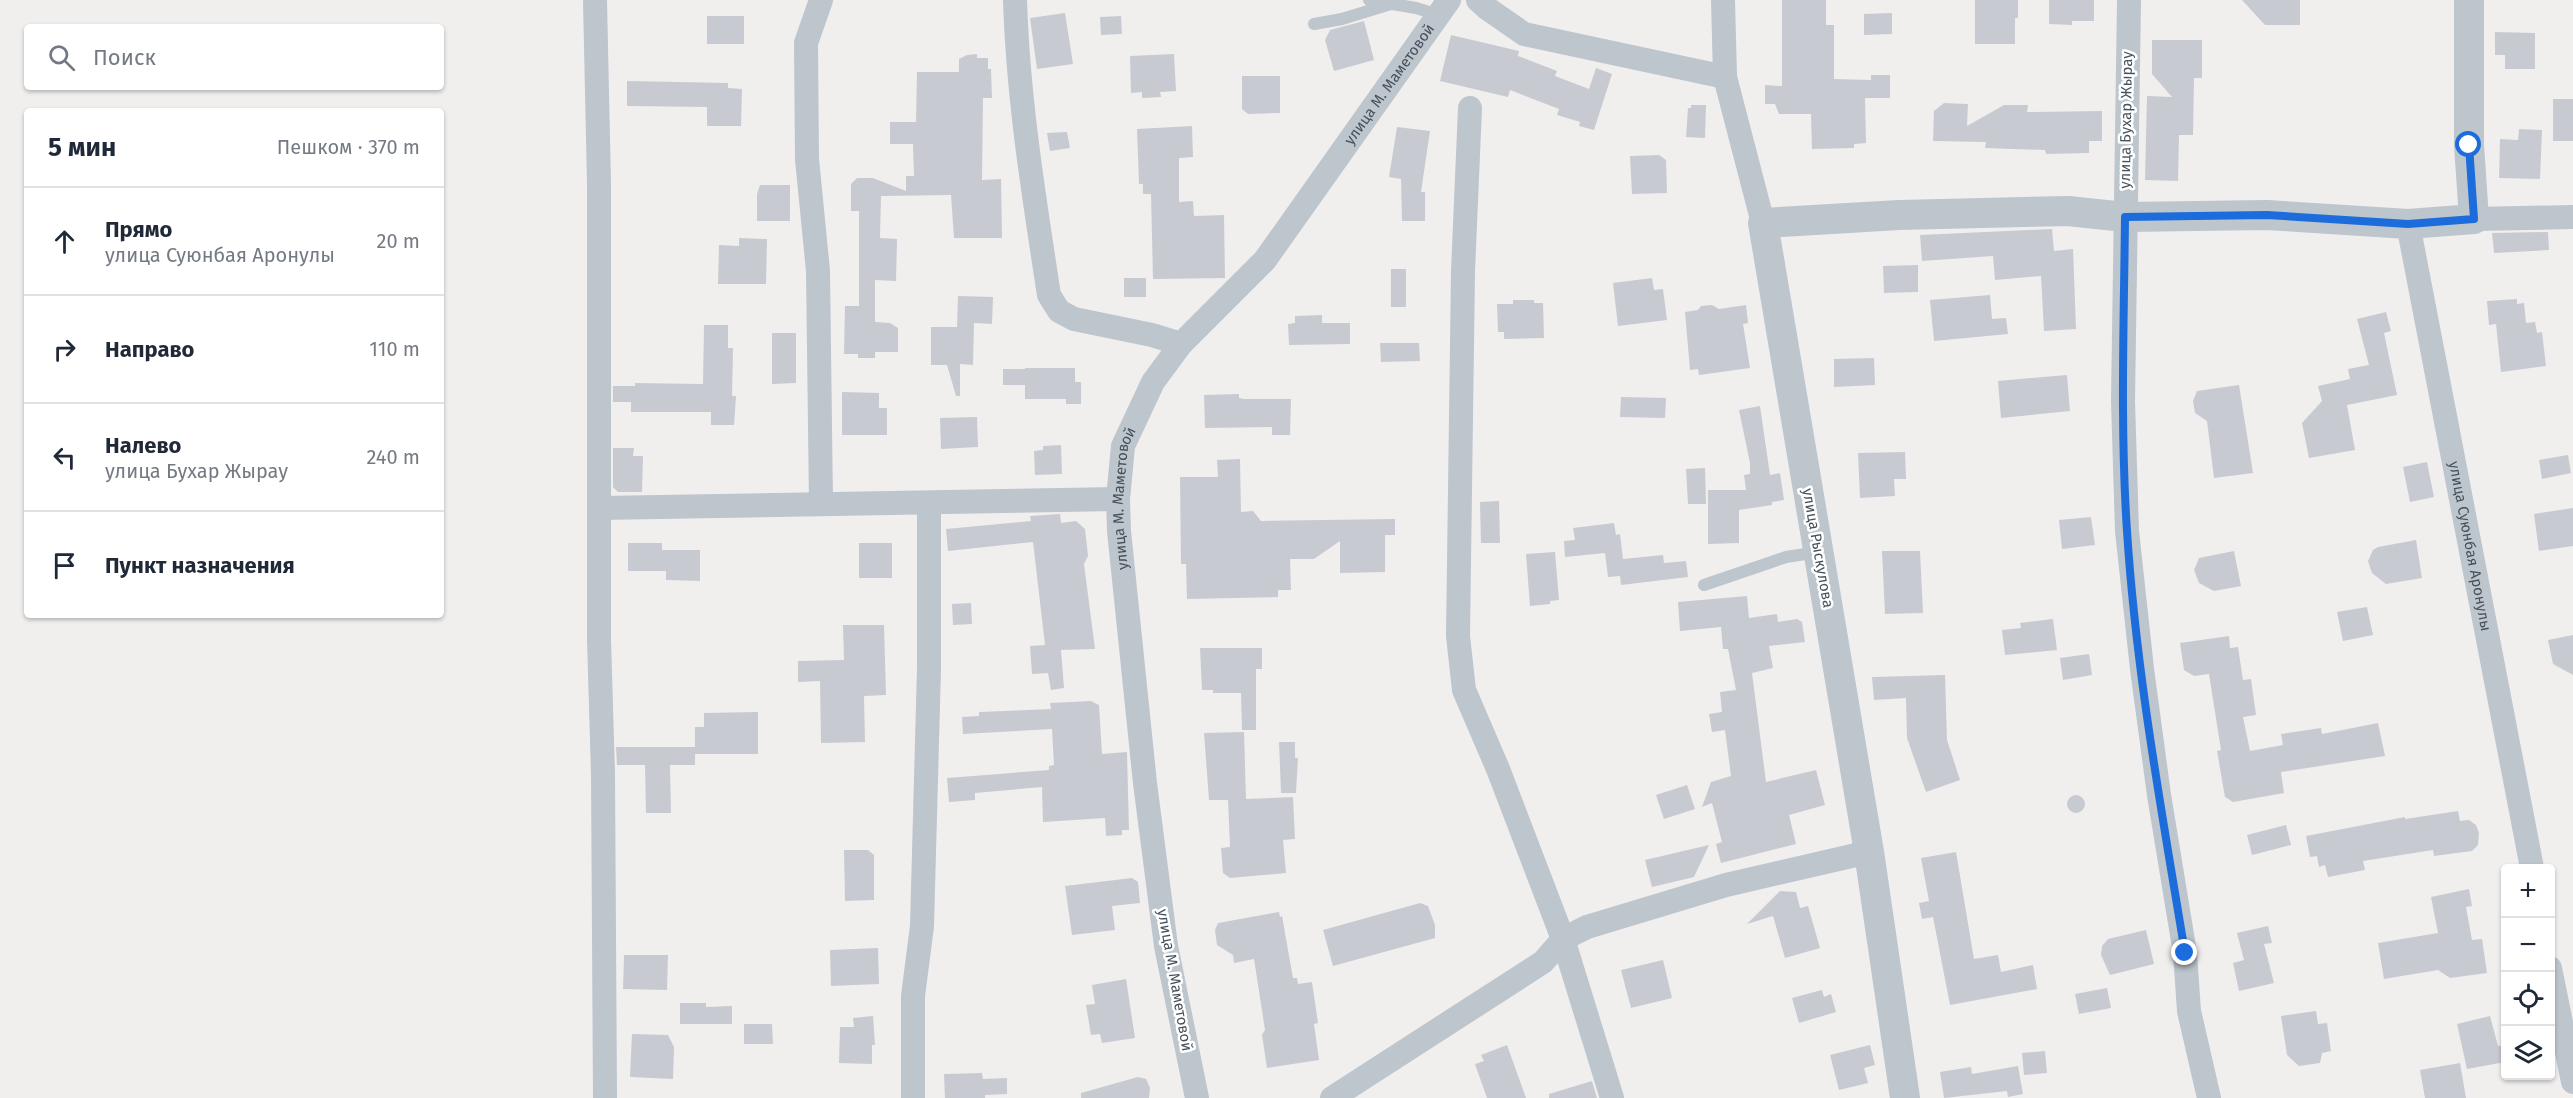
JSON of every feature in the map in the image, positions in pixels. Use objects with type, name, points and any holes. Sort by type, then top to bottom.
[{"type":"street","points":[[595,0],[599,184],[599,507],[605,1098]]},
{"type":"street","points":[[821,0],[817,15],[810,26],[806,54],[807,159],[818,271],[821,503]]},
{"type":"street","points":[[1015,0],[1016,42],[1028,155],[1049,295],[1059,311],[1074,319],[1152,335],[1181,344]]},
{"type":"street","points":[[1478,0],[1524,34],[1725,77]]},
{"type":"street","name":"улица Рыскулова","points":[[1723,0],[1725,77],[1762,223],[1869,852],[1905,1098]]},
{"type":"street","name":"улица Бухар Жырау","points":[[2129,0],[2123,401],[2127,531],[2159,795],[2185,953],[2189,1011],[2209,1098]]},
{"type":"street","points":[[2469,0],[2469,145],[2474,219]]},
{"type":"street","name":"улица М. Маметовой","points":[[1197,1098],[1165,934],[1145,783],[1119,531],[1118,499],[1124,446],[1153,382],[1181,344],[1265,260],[1444,7]]},
{"type":"street","points":[[1470,108],[1463,271],[1458,636],[1464,690],[1498,769],[1563,939],[1612,1098]]},
{"type":"street","points":[[1762,223],[1899,214],[2056,212],[2125,217],[2267,215],[2408,224],[2474,219],[2573,217]]},
{"type":"street","name":"улица Суюнбая Аронулы","points":[[2408,224],[2531,864]]},
{"type":"street","points":[[599,507],[1118,499]]},
{"type":"street","points":[[913,1098],[913,996],[922,926],[929,679],[929,503]]},
{"type":"street","points":[[1332,1098],[1543,962],[1563,939],[1587,927],[1726,885],[1869,852]]},
{"type":"street","points":[[2551,972],[2573,1082]]},
{"type":"lane","points":[[1369,0],[1444,7]]},
{"type":"lane","points":[[1314,24],[1342,19],[1394,3]]},
{"type":"lane","points":[[1704,585],[1778,560],[1819,551]]},
{"type":"building","points":[[1782,0],[1826,0],[1826,25],[1834,25],[1834,79],[1871,80],[1871,75],[1890,75],[1890,98],[1865,98],[1866,143],[1854,144],[1854,148],[1812,149],[1811,114],[1779,114],[1775,104],[1765,104],[1765,85],[1782,86]]},
{"type":"building","points":[[1975,0],[2018,0],[2015,44],[1975,44]]},
{"type":"building","points":[[2049,0],[2094,0],[2094,21],[2072,21],[2072,25],[2049,24]]},
{"type":"building","points":[[2242,0],[2300,0],[2300,25],[2265,25]]},
{"type":"building","points":[[1065,13],[1073,64],[1037,69],[1030,18]]},
{"type":"building","points":[[1892,13],[1892,34],[1864,35],[1864,14]]},
{"type":"building","points":[[707,16],[744,16],[744,44],[707,44]]},
{"type":"building","points":[[1121,16],[1122,34],[1101,35],[1100,17]]},
{"type":"building","points":[[1364,21],[1374,60],[1334,71],[1325,40],[1330,30]]},
{"type":"building","points":[[2495,32],[2535,33],[2535,69],[2505,69],[2505,55],[2495,55]]},
{"type":"building","points":[[1451,35],[1519,51],[1518,56],[1557,71],[1555,76],[1589,89],[1596,68],[1612,74],[1594,130],[1579,126],[1580,122],[1557,115],[1559,109],[1510,90],[1508,97],[1440,81]]},
{"type":"building","points":[[2152,40],[2202,40],[2202,78],[2194,78],[2193,135],[2179,135],[2178,181],[2145,180],[2147,96],[2172,97],[2152,74]]},
{"type":"building","points":[[977,54],[977,58],[988,58],[988,69],[991,69],[992,98],[983,98],[982,180],[1001,179],[1002,238],[954,238],[951,195],[881,196],[880,238],[897,239],[896,281],[875,280],[875,322],[890,323],[898,328],[898,352],[875,352],[875,358],[858,358],[858,354],[844,354],[845,306],[859,306],[859,211],[851,211],[851,184],[857,178],[873,178],[906,191],[906,176],[914,176],[913,144],[890,144],[890,122],[916,122],[917,72],[959,72],[959,59]]},
{"type":"building","points":[[1174,54],[1176,91],[1160,92],[1161,97],[1142,98],[1142,92],[1131,93],[1130,56]]},
{"type":"building","points":[[1242,76],[1280,76],[1280,113],[1248,114],[1242,109]]},
{"type":"building","points":[[627,81],[728,83],[728,88],[742,89],[741,126],[707,126],[707,107],[627,106]]},
{"type":"building","points":[[2553,99],[2573,99],[2573,141],[2553,141]]},
{"type":"building","points":[[1944,103],[1968,104],[1967,126],[2004,105],[2028,105],[2027,112],[2102,111],[2102,141],[2089,141],[2089,153],[2046,154],[2045,150],[1985,148],[1986,142],[1933,141],[1934,111]]},
{"type":"building","points":[[1691,105],[1706,105],[1705,138],[1686,137],[1688,108],[1691,108]]},
{"type":"building","points":[[1192,126],[1193,157],[1179,158],[1179,202],[1193,201],[1194,216],[1224,215],[1225,278],[1153,279],[1151,194],[1143,194],[1143,184],[1139,184],[1137,129]]},
{"type":"building","points":[[1397,127],[1430,131],[1421,192],[1425,192],[1425,221],[1402,221],[1401,179],[1389,177]]},
{"type":"building","points":[[2519,129],[2542,130],[2540,179],[2499,178],[2500,139],[2518,140]]},
{"type":"building","points":[[1067,132],[1070,148],[1050,151],[1047,133]]},
{"type":"building","points":[[1659,155],[1666,160],[1667,193],[1632,194],[1630,156]]},
{"type":"building","points":[[760,185],[790,185],[790,221],[757,221],[757,194]]},
{"type":"building","points":[[2052,229],[2054,251],[2073,249],[2076,329],[2044,331],[2041,276],[1995,280],[1993,256],[1922,261],[1920,235]]},
{"type":"building","points":[[2548,232],[2549,250],[2494,253],[2492,233]]},
{"type":"building","points":[[739,238],[767,239],[766,284],[718,284],[719,245],[739,246]]},
{"type":"building","points":[[1918,265],[1918,292],[1884,293],[1883,266]]},
{"type":"building","points":[[1391,269],[1406,269],[1406,307],[1391,307]]},
{"type":"building","points":[[1124,278],[1146,278],[1146,297],[1124,297]]},
{"type":"building","points":[[1652,278],[1654,290],[1663,289],[1667,320],[1618,326],[1613,283]]},
{"type":"building","points":[[1990,295],[1992,319],[2006,318],[2008,334],[1934,341],[1930,300]]},
{"type":"building","points":[[958,296],[993,297],[992,324],[974,323],[973,365],[960,364],[960,396],[956,396],[947,365],[931,365],[931,327],[957,327]]},
{"type":"building","points":[[2517,299],[2517,304],[2524,303],[2526,323],[2535,322],[2537,333],[2542,332],[2546,366],[2501,372],[2496,324],[2489,325],[2487,301]]},
{"type":"building","points":[[1513,300],[1534,300],[1534,303],[1543,303],[1544,338],[1504,339],[1504,332],[1498,332],[1497,304],[1513,304]]},
{"type":"building","points":[[1712,305],[1719,309],[1746,305],[1748,323],[1743,324],[1750,368],[1699,375],[1698,369],[1690,370],[1685,312]]},
{"type":"building","points":[[2386,312],[2391,331],[2384,333],[2397,395],[2347,405],[2355,450],[2309,458],[2302,423],[2322,401],[2318,386],[2350,379],[2348,369],[2369,365],[2357,319]]},
{"type":"building","points":[[1322,315],[1322,323],[1350,323],[1350,344],[1289,345],[1288,324],[1295,323],[1295,316]]},
{"type":"building","points":[[704,325],[728,325],[728,348],[733,348],[732,396],[736,396],[734,425],[711,425],[711,412],[631,412],[631,402],[613,402],[613,386],[635,386],[635,383],[703,384]]},
{"type":"building","points":[[772,333],[796,333],[796,383],[772,384]]},
{"type":"building","points":[[1380,343],[1419,343],[1420,361],[1381,362]]},
{"type":"building","points":[[1874,358],[1875,385],[1834,387],[1834,359]]},
{"type":"building","points":[[1075,368],[1075,382],[1081,382],[1081,404],[1066,404],[1066,399],[1025,399],[1025,385],[1003,385],[1003,369]]},
{"type":"building","points":[[2067,375],[2070,411],[2001,418],[1998,381]]},
{"type":"building","points":[[2239,385],[2253,473],[2214,478],[2207,421],[2195,413],[2193,401],[2197,391]]},
{"type":"building","points":[[842,392],[879,393],[879,408],[887,408],[887,435],[842,435]]},
{"type":"building","points":[[1239,394],[1239,398],[1244,399],[1291,399],[1290,435],[1272,435],[1272,427],[1205,428],[1204,395]]},
{"type":"building","points":[[1621,397],[1666,398],[1665,418],[1620,417]]},
{"type":"building","points":[[1760,406],[1770,475],[1780,473],[1784,500],[1772,502],[1772,505],[1739,510],[1739,543],[1708,544],[1708,490],[1746,490],[1744,475],[1750,474],[1750,463],[1739,410]]},
{"type":"building","points":[[977,417],[978,447],[941,449],[940,418]]},
{"type":"building","points":[[1061,445],[1062,474],[1035,475],[1034,451],[1043,450],[1043,446]]},
{"type":"building","points":[[613,448],[634,448],[633,456],[643,456],[642,492],[618,492],[613,487]]},
{"type":"building","points":[[1905,452],[1906,479],[1894,479],[1895,496],[1860,498],[1858,453]]},
{"type":"building","points":[[2568,455],[2571,473],[2542,479],[2539,460]]},
{"type":"building","points":[[1240,459],[1241,512],[1253,511],[1261,521],[1395,519],[1395,535],[1385,535],[1385,572],[1340,573],[1340,541],[1314,559],[1290,559],[1291,590],[1278,590],[1278,597],[1187,599],[1186,564],[1181,564],[1180,477],[1218,477],[1217,460]]},
{"type":"building","points":[[2427,462],[2434,497],[2410,502],[2403,467]]},
{"type":"building","points":[[1705,468],[1706,504],[1688,504],[1686,469]]},
{"type":"building","points":[[1499,501],[1500,543],[1481,543],[1480,502]]},
{"type":"building","points":[[2573,508],[2573,546],[2539,551],[2534,514]]},
{"type":"building","points":[[1060,514],[1061,523],[1076,521],[1085,529],[1088,556],[1084,564],[1095,649],[1061,650],[1064,688],[1051,690],[1048,673],[1032,674],[1030,646],[1045,645],[1033,542],[948,551],[946,529],[1031,521],[1030,516]]},
{"type":"building","points":[[2091,517],[2095,545],[2062,549],[2059,520]]},
{"type":"building","points":[[1614,523],[1616,535],[1620,534],[1623,559],[1663,555],[1664,563],[1686,561],[1688,577],[1621,585],[1620,576],[1608,577],[1605,553],[1565,557],[1564,541],[1575,540],[1573,528]]},
{"type":"building","points":[[2416,540],[2422,578],[2386,584],[2372,573],[2368,561],[2373,550]]},
{"type":"building","points":[[628,543],[662,543],[662,550],[700,550],[700,581],[666,580],[666,571],[628,571]]},
{"type":"building","points":[[859,543],[892,543],[892,578],[859,578]]},
{"type":"building","points":[[1882,551],[1920,551],[1923,613],[1885,614]]},
{"type":"building","points":[[2234,551],[2241,586],[2214,591],[2199,583],[2194,570],[2199,558]]},
{"type":"building","points":[[1555,552],[1559,600],[1550,601],[1550,604],[1530,606],[1526,554]]},
{"type":"building","points":[[1747,596],[1749,618],[1777,614],[1778,622],[1797,619],[1802,622],[1805,642],[1769,646],[1773,668],[1752,673],[1766,782],[1816,770],[1825,805],[1789,815],[1796,844],[1721,863],[1716,844],[1722,842],[1712,803],[1702,807],[1711,782],[1731,776],[1725,730],[1712,732],[1709,714],[1722,712],[1720,692],[1736,690],[1728,649],[1723,649],[1721,627],[1680,631],[1678,602]]},
{"type":"building","points":[[971,603],[972,624],[953,625],[952,604]]},
{"type":"building","points":[[2367,607],[2373,635],[2343,641],[2337,612]]},
{"type":"building","points":[[2053,619],[2057,650],[2005,655],[2002,630],[2021,628],[2020,623]]},
{"type":"building","points":[[843,625],[884,625],[886,695],[864,696],[865,742],[821,743],[820,681],[798,682],[798,661],[844,660]]},
{"type":"building","points":[[2573,635],[2573,675],[2553,664],[2548,640]]},
{"type":"building","points":[[2229,636],[2230,648],[2238,647],[2243,680],[2251,679],[2256,715],[2243,717],[2250,751],[2283,745],[2281,734],[2321,728],[2322,734],[2378,723],[2385,756],[2281,772],[2284,793],[2233,802],[2225,797],[2217,751],[2221,750],[2209,674],[2194,676],[2184,670],[2180,643]]},
{"type":"building","points":[[1200,648],[1262,648],[1262,669],[1256,669],[1256,730],[1242,730],[1241,693],[1213,693],[1213,690],[1202,690]]},
{"type":"building","points":[[2089,654],[2092,675],[2063,680],[2060,658]]},
{"type":"building","points":[[1945,675],[1947,740],[1960,780],[1926,792],[1907,738],[1906,698],[1874,700],[1872,677]]},
{"type":"building","points":[[1091,701],[1099,705],[1102,754],[1127,752],[1129,830],[1122,830],[1122,835],[1106,836],[1105,818],[1043,822],[1042,787],[975,793],[975,800],[949,802],[947,778],[1049,770],[1049,766],[1054,765],[1052,729],[963,734],[962,717],[979,716],[979,712],[1051,709],[1050,703]]},
{"type":"building","points":[[758,712],[758,754],[695,754],[695,765],[670,765],[671,813],[646,813],[645,765],[617,765],[616,747],[695,747],[695,727],[704,727],[704,713]]},
{"type":"building","points":[[1244,732],[1246,799],[1293,797],[1295,839],[1283,840],[1286,873],[1230,878],[1223,873],[1221,848],[1230,847],[1228,800],[1209,800],[1204,733]]},
{"type":"building","points":[[1279,742],[1295,742],[1295,758],[1298,758],[1296,793],[1281,793]]},
{"type":"building","points":[[1687,785],[1695,809],[1664,819],[1656,795]]},
{"type":"building","points":[[2076,795],[2082,798],[2085,804],[2082,810],[2076,813],[2070,810],[2067,804],[2070,798]]},
{"type":"building","points":[[2458,811],[2460,821],[2469,820],[2476,825],[2479,833],[2478,845],[2472,851],[2434,856],[2433,850],[2363,861],[2365,870],[2328,877],[2325,865],[2319,867],[2317,856],[2310,857],[2306,836],[2405,817],[2405,819]]},
{"type":"building","points":[[2286,825],[2291,845],[2252,855],[2247,835]]},
{"type":"building","points":[[1709,845],[1694,877],[1652,887],[1645,860]]},
{"type":"building","points":[[844,850],[868,850],[874,855],[874,900],[845,901]]},
{"type":"building","points":[[1956,852],[1974,959],[1998,955],[2001,972],[2033,965],[2037,989],[1950,1005],[1933,917],[1922,919],[1919,903],[1929,901],[1921,858]]},
{"type":"building","points":[[1132,878],[1138,882],[1140,903],[1112,906],[1115,930],[1072,935],[1065,886]]},
{"type":"building","points":[[2469,889],[2472,906],[2466,907],[2472,940],[2482,939],[2487,973],[2450,978],[2438,970],[2384,979],[2378,943],[2438,933],[2431,897]]},
{"type":"building","points":[[1780,891],[1796,892],[1800,908],[1808,906],[1820,948],[1785,958],[1773,916],[1747,924]]},
{"type":"building","points":[[1420,903],[1428,906],[1435,925],[1435,938],[1333,966],[1323,930]]},
{"type":"building","points":[[1279,912],[1280,917],[1282,916],[1293,978],[1297,978],[1298,984],[1312,982],[1318,1023],[1314,1024],[1319,1060],[1267,1068],[1262,1035],[1265,1030],[1254,959],[1234,963],[1233,955],[1217,945],[1215,930],[1218,923]]},
{"type":"building","points":[[2268,926],[2272,943],[2264,944],[2274,983],[2239,991],[2233,963],[2244,960],[2237,933]]},
{"type":"building","points":[[2146,930],[2154,964],[2110,975],[2101,955],[2102,946],[2108,939]]},
{"type":"building","points":[[878,948],[879,984],[831,986],[830,950]]},
{"type":"building","points":[[624,955],[668,955],[667,990],[623,989]]},
{"type":"building","points":[[1663,960],[1672,998],[1631,1008],[1621,970]]},
{"type":"building","points":[[1126,979],[1135,1038],[1102,1043],[1100,1034],[1091,1035],[1086,1005],[1095,1004],[1092,985]]},
{"type":"building","points":[[2107,988],[2111,1008],[2079,1014],[2075,994]]},
{"type":"building","points":[[1822,990],[1824,997],[1831,994],[1836,1012],[1799,1023],[1792,998]]},
{"type":"building","points":[[680,1003],[706,1003],[706,1007],[732,1006],[732,1024],[680,1024]]},
{"type":"building","points":[[2316,1011],[2318,1024],[2327,1023],[2331,1051],[2322,1053],[2320,1063],[2299,1066],[2287,1055],[2281,1016]]},
{"type":"building","points":[[873,1016],[875,1045],[872,1045],[872,1064],[839,1063],[840,1027],[854,1027],[853,1018]]},
{"type":"building","points":[[2490,1016],[2498,1046],[2501,1046],[2501,1063],[2467,1069],[2457,1024]]},
{"type":"building","points":[[744,1024],[772,1024],[773,1044],[744,1044]]},
{"type":"building","points":[[632,1034],[668,1035],[674,1047],[673,1079],[630,1077]]},
{"type":"building","points":[[1507,1045],[1526,1098],[1487,1098],[1475,1064],[1484,1061],[1481,1055]]},
{"type":"building","points":[[1870,1045],[1875,1065],[1864,1068],[1868,1083],[1839,1090],[1830,1055]]},
{"type":"building","points":[[2045,1051],[2047,1073],[2024,1075],[2022,1053]]},
{"type":"building","points":[[2460,1063],[2466,1098],[2425,1098],[2420,1070]]},
{"type":"building","points":[[2018,1066],[2023,1094],[2008,1097],[2007,1091],[1944,1098],[1940,1072],[1971,1067],[1972,1074]]},
{"type":"building","points":[[982,1073],[983,1079],[1007,1078],[1007,1094],[985,1095],[985,1098],[945,1098],[944,1074]]},
{"type":"building","points":[[1138,1077],[1146,1079],[1150,1088],[1149,1098],[1081,1098],[1081,1093]]},
{"type":"building","points":[[1592,1081],[1597,1098],[1549,1098],[1549,1094]]},
{"type":"route","points":[[2185,953],[2159,795],[2127,531],[2123,401],[2125,217],[2267,215],[2408,224],[2474,219],[2469,145]]}]
